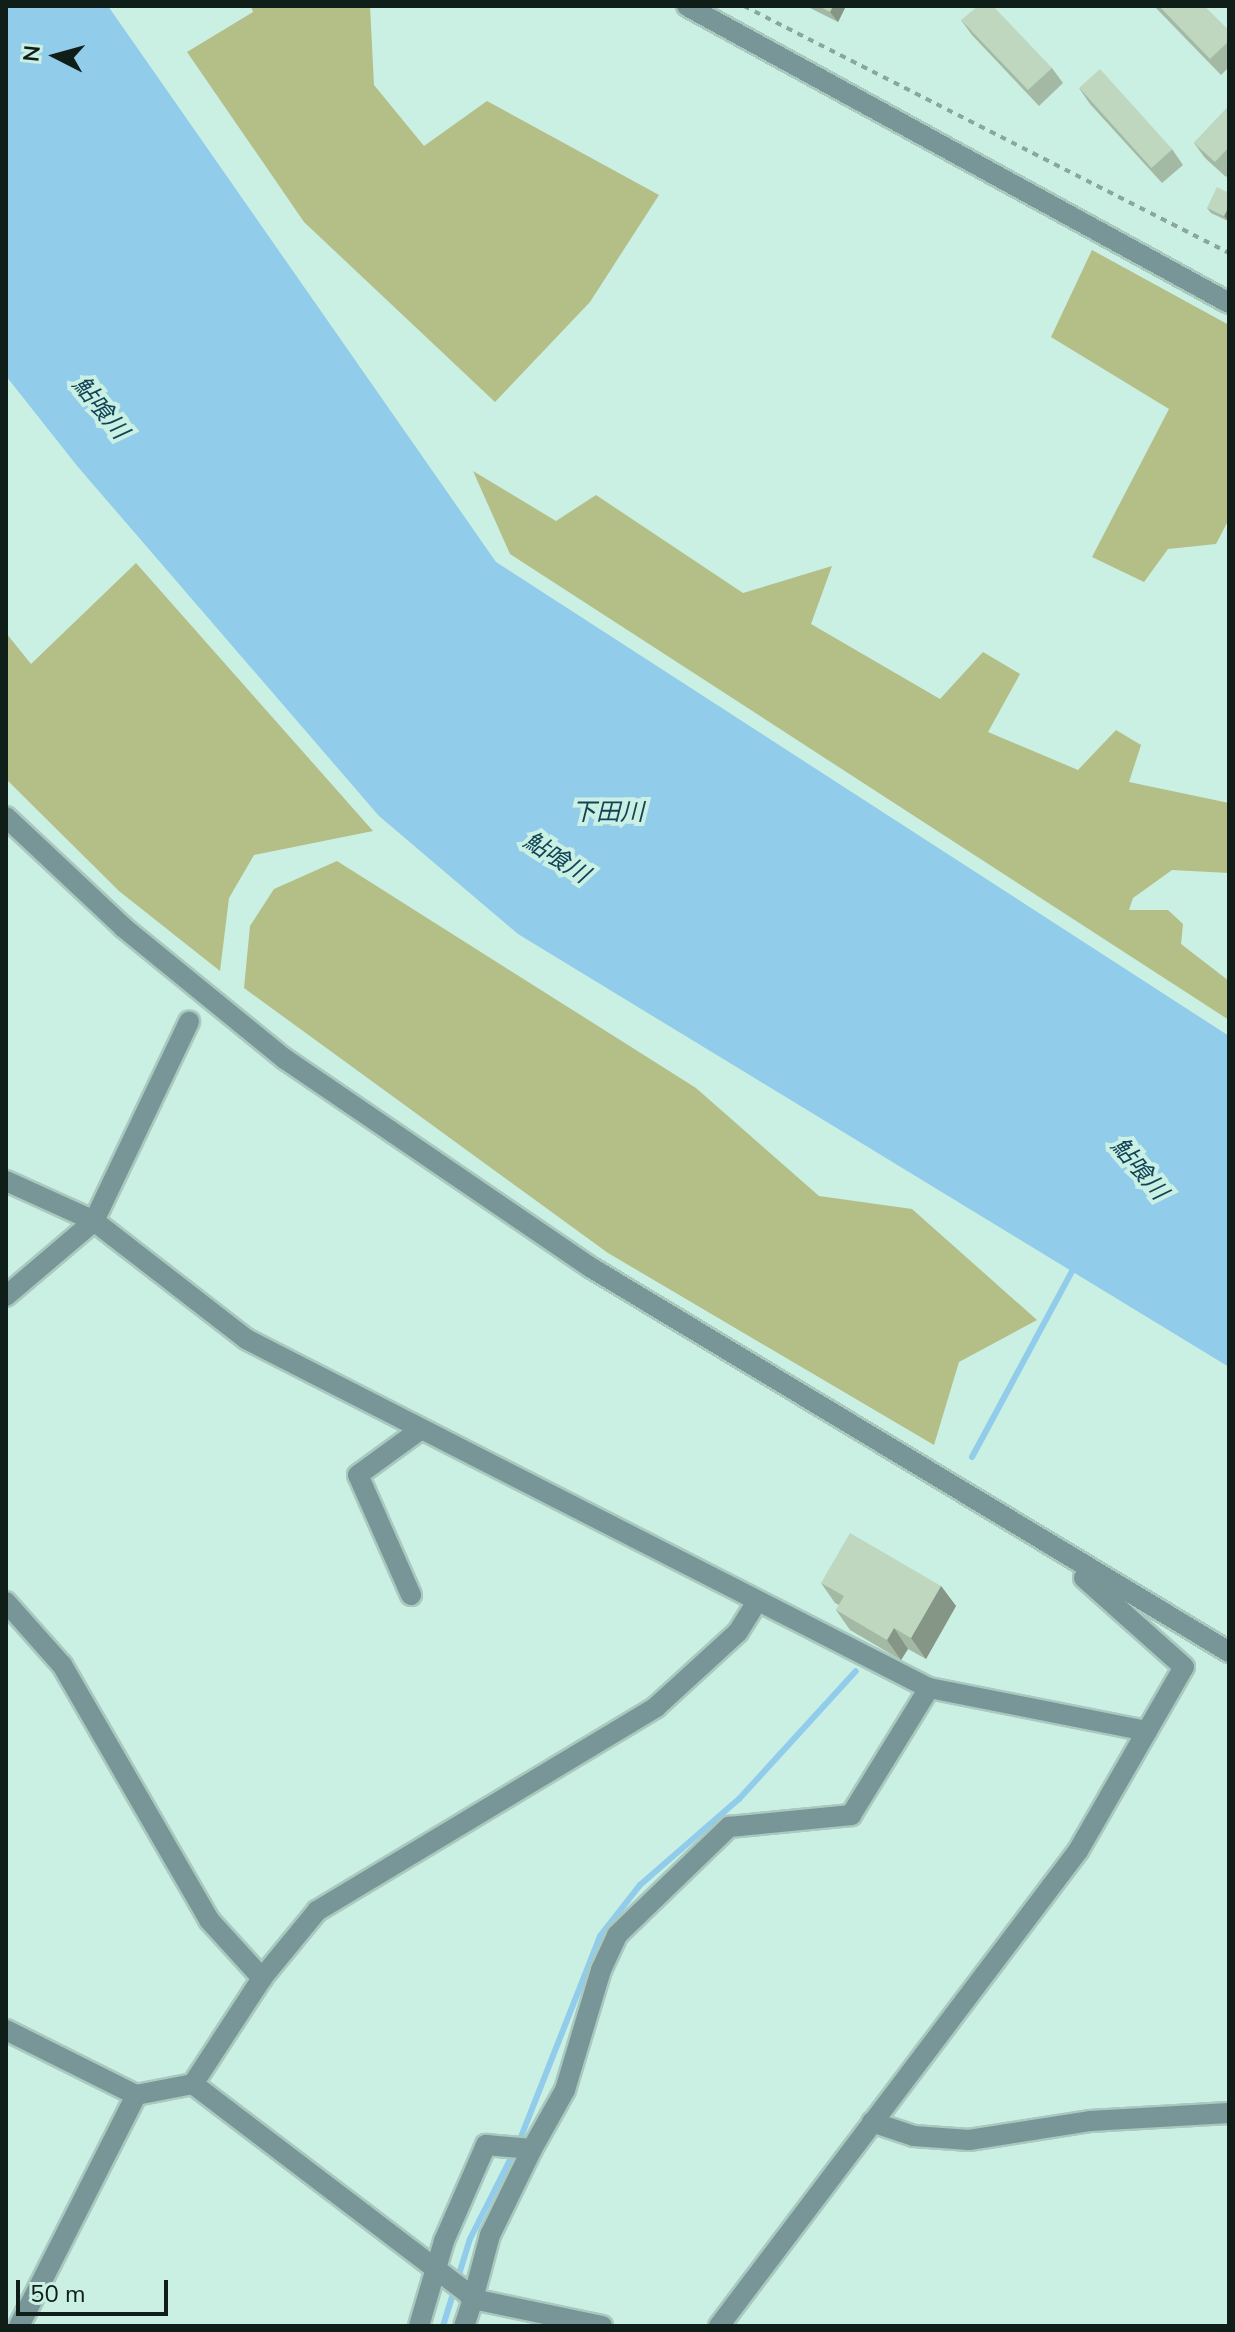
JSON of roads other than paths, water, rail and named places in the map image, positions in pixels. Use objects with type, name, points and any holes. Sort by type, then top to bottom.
[{"type":"street","points":[[687,6],[1229,303]]},
{"type":"street","points":[[6,817],[123,927],[285,1059],[590,1267],[1048,1547],[1229,1652]]},
{"type":"street","points":[[6,1296],[94,1221],[189,1022]]},
{"type":"street","points":[[6,1181],[94,1221],[246,1339],[929,1688],[1147,1731]]},
{"type":"street","points":[[411,1595],[358,1475],[420,1430]]},
{"type":"street","points":[[719,2326],[1078,1851],[1184,1667],[1048,1547]]},
{"type":"street","points":[[6,2030],[136,2095],[193,2084],[262,1978],[317,1911],[656,1707],[738,1632],[757,1601]]},
{"type":"street","points":[[6,1602],[62,1665],[209,1920],[262,1978]]},
{"type":"street","points":[[464,2326],[470,2296],[490,2235],[529,2149],[565,2090],[601,1970],[617,1935],[729,1827],[851,1815],[929,1688]]},
{"type":"street","points":[[193,2084],[470,2296],[602,2326]]},
{"type":"street","points":[[19,2326],[136,2095]]},
{"type":"street","points":[[872,2122],[914,2136],[969,2140],[1090,2121],[1229,2113]]},
{"type":"street","points":[[419,2326],[442,2274],[444,2241],[486,2145],[529,2149]]},
{"type":"water","name":"下田川","points":[[6,6],[108,6],[496,562],[1229,1036],[1229,1367],[518,934],[379,816],[78,467],[6,376]]},
{"type":"waterway","points":[[972,1457],[1075,1266]]},
{"type":"waterway","points":[[519,2142],[600,1936],[640,1885],[739,1799],[856,1671]]},
{"type":"waterway","points":[[443,2326],[470,2239],[514,2152]]},
{"type":"water label","name":"鮎喰川","points":[[100,408]]},
{"type":"water label","name":"鮎喰川","points":[[556,858]]},
{"type":"water label","name":"鮎喰川","points":[[1139,1169]]}]
